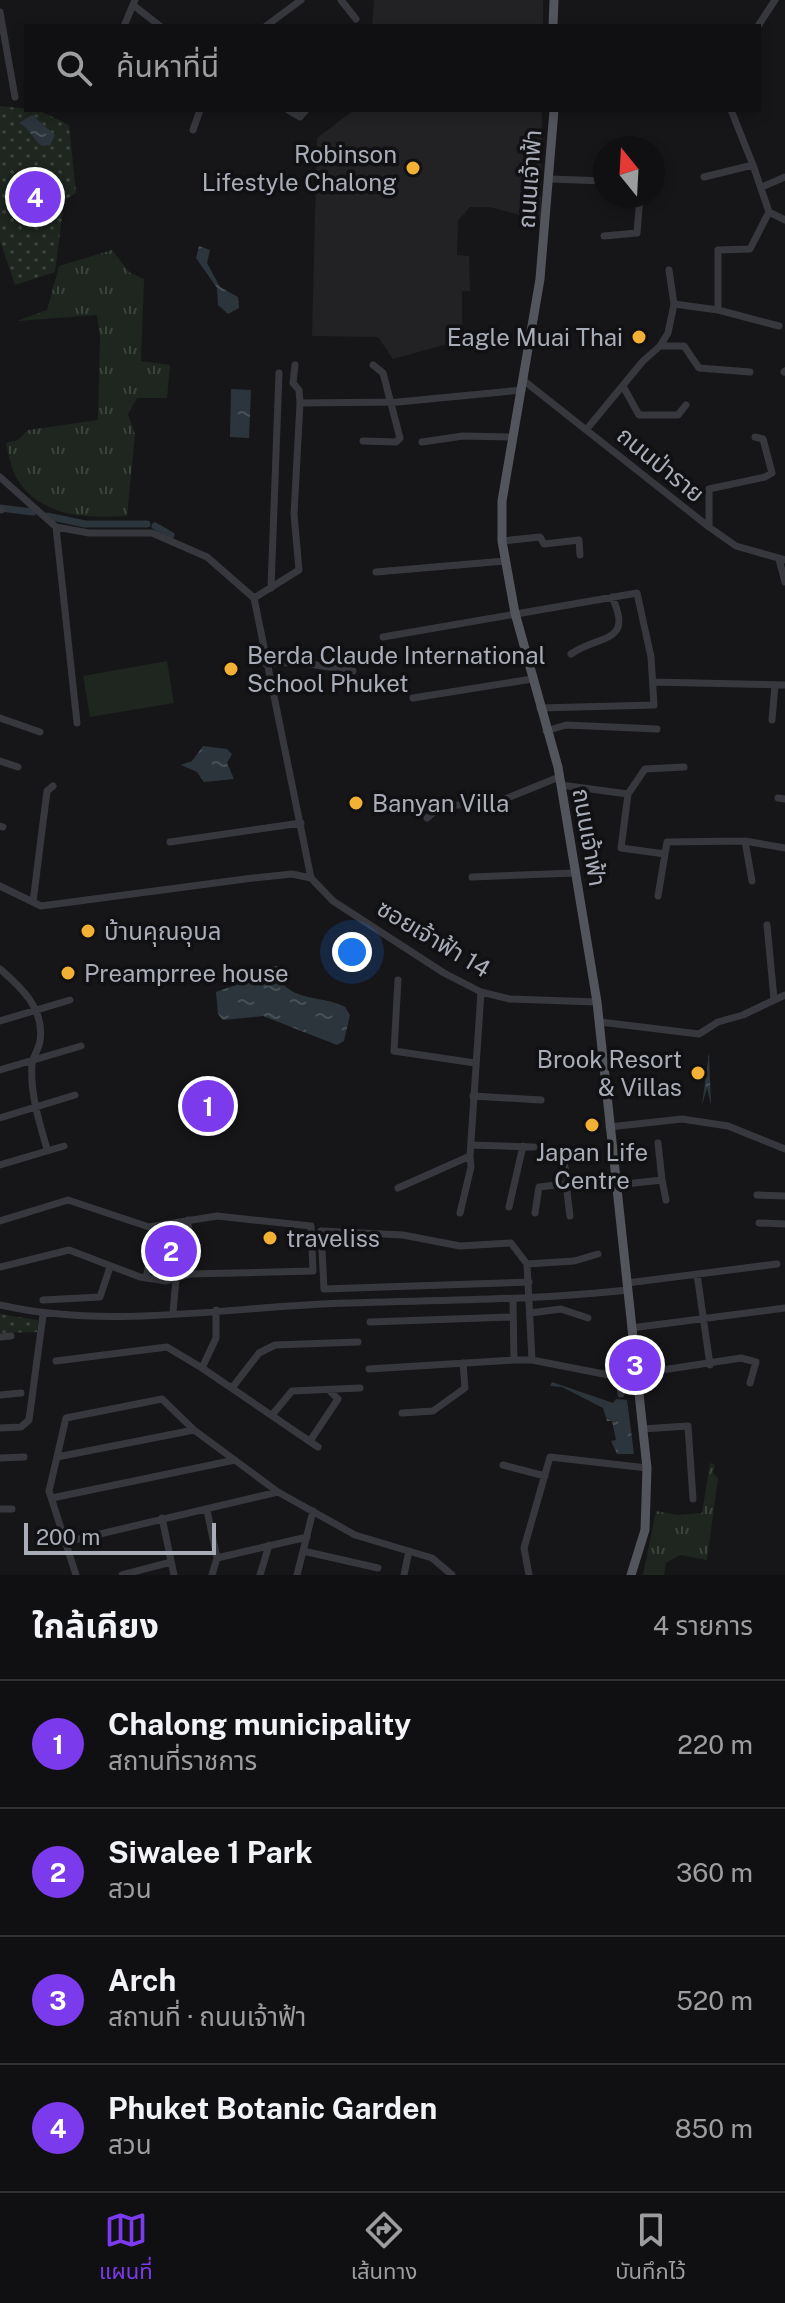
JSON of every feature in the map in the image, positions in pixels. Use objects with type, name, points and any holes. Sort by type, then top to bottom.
[{"type":"main road","points":[[553,24],[554,0]]},
{"type":"main road","name":"ถนนเจ้าฟ้า","points":[[554,112],[540,279],[502,501],[502,541],[515,613],[560,781],[600,1022],[647,1468],[645,1530],[631,1575]]},
{"type":"street","points":[[269,24],[301,0]]},
{"type":"street","points":[[341,0],[356,19]]},
{"type":"street","points":[[759,24],[777,0],[785,4]]},
{"type":"street","points":[[125,24],[134,2],[158,24]]},
{"type":"street","points":[[0,12],[15,97]]},
{"type":"street","points":[[193,130],[199,112]]},
{"type":"street","points":[[718,310],[718,250],[750,249],[769,212],[732,112]]},
{"type":"street","points":[[704,177],[753,165]]},
{"type":"street","points":[[762,187],[785,177]]},
{"type":"street","points":[[550,179],[593,181]]},
{"type":"street","points":[[604,236],[637,233],[639,208]]},
{"type":"street","points":[[769,212],[785,220]]},
{"type":"street","points":[[586,430],[668,333],[674,304],[669,270]]},
{"type":"street","points":[[674,304],[718,310],[779,326]]},
{"type":"street","points":[[660,346],[684,346],[695,364],[705,371],[750,372]]},
{"type":"street","points":[[254,598],[299,570],[294,514],[300,403],[299,390],[293,383],[295,365]]},
{"type":"street","points":[[363,441],[400,440],[383,373],[373,365]]},
{"type":"street","points":[[271,588],[279,373]]},
{"type":"street","points":[[300,403],[391,403],[523,385]]},
{"type":"street","name":"ถนนป่าราย","points":[[523,385],[736,546],[782,560]]},
{"type":"street","points":[[624,388],[639,415],[678,415],[686,405]]},
{"type":"street","points":[[422,442],[463,436],[513,437]]},
{"type":"street","points":[[709,527],[709,489],[772,473],[763,439],[755,437]]},
{"type":"street","points":[[0,477],[56,527],[89,533],[152,533],[207,557],[254,598],[311,878],[292,874],[41,906],[3,888],[0,899]]},
{"type":"street","points":[[56,527],[77,723]]},
{"type":"street","points":[[502,541],[540,537],[544,544],[579,540],[580,555]]},
{"type":"street","points":[[782,560],[785,582]]},
{"type":"street","points":[[376,572],[505,561]]},
{"type":"street","points":[[383,637],[637,593],[653,682],[654,705],[540,708]]},
{"type":"street","points":[[571,654],[586,644],[608,639],[618,629],[620,617],[612,597]]},
{"type":"street","points":[[266,664],[298,662],[353,671]]},
{"type":"street","points":[[413,698],[532,679]]},
{"type":"street","points":[[653,682],[785,684]]},
{"type":"street","points":[[772,720],[775,685]]},
{"type":"street","points":[[0,718],[40,732]]},
{"type":"street","points":[[546,731],[566,725],[657,729]]},
{"type":"street","points":[[0,761],[18,767]]},
{"type":"street","points":[[665,854],[621,848],[628,794],[645,769],[684,767]]},
{"type":"street","points":[[427,818],[441,806],[495,803],[560,781],[628,794]]},
{"type":"street","points":[[33,902],[47,791],[53,786]]},
{"type":"street","points":[[170,842],[301,823]]},
{"type":"street","points":[[745,841],[752,881]]},
{"type":"street","points":[[658,896],[667,842],[745,841],[785,848]]},
{"type":"street","points":[[472,877],[575,873]]},
{"type":"street","name":"ซอยเจ้าฟ้า 14","points":[[311,878],[333,901],[384,930],[444,973],[481,992],[510,999],[597,1002]]},
{"type":"street","points":[[767,925],[774,999]]},
{"type":"street","points":[[1,970],[27,990],[35,1011],[41,1039],[32,1060],[35,1107],[47,1149]]},
{"type":"street","points":[[398,980],[394,1051],[475,1063]]},
{"type":"street","points":[[460,1213],[471,1167],[481,992]]},
{"type":"street","points":[[600,1022],[699,1034],[785,995]]},
{"type":"street","points":[[0,1021],[70,1000]]},
{"type":"street","points":[[0,1070],[81,1046]]},
{"type":"street","points":[[0,1118],[75,1095]]},
{"type":"street","points":[[473,1096],[541,1100]]},
{"type":"street","points":[[609,1127],[682,1119],[728,1126],[785,1149]]},
{"type":"street","points":[[658,1143],[666,1200]]},
{"type":"street","points":[[471,1145],[534,1147]]},
{"type":"street","points":[[0,1165],[64,1146]]},
{"type":"street","points":[[509,1207],[523,1146]]},
{"type":"street","points":[[562,1150],[570,1216]]},
{"type":"street","points":[[398,1188],[470,1156]]},
{"type":"street","points":[[535,1213],[539,1187],[662,1180]]},
{"type":"street","points":[[757,1195],[785,1196]]},
{"type":"street","points":[[0,1221],[68,1200],[149,1227],[217,1216],[311,1226],[313,1271],[190,1274],[176,1280],[146,1278],[69,1250],[2,1267],[0,1257]]},
{"type":"street","points":[[188,1220],[190,1274]]},
{"type":"street","points":[[759,1223],[785,1224]]},
{"type":"street","points":[[529,1282],[324,1289],[321,1231],[403,1235],[460,1246],[511,1243],[527,1264],[529,1282],[532,1360]]},
{"type":"street","points":[[527,1264],[574,1261],[598,1254]]},
{"type":"street","points":[[146,1278],[150,1258]]},
{"type":"street","points":[[0,1305],[43,1315],[513,1301],[777,1264]]},
{"type":"street","points":[[43,1300],[100,1297],[110,1267]]},
{"type":"street","points":[[697,1274],[710,1365]]},
{"type":"street","points":[[173,1312],[176,1280]]},
{"type":"street","points":[[513,1301],[514,1360]]},
{"type":"street","points":[[631,1328],[785,1308]]},
{"type":"street","points":[[530,1313],[561,1309],[588,1318]]},
{"type":"street","points":[[202,1368],[216,1338],[216,1310]]},
{"type":"street","points":[[0,1428],[21,1427],[29,1420],[43,1315]]},
{"type":"street","points":[[370,1322],[513,1317]]},
{"type":"street","points":[[0,1337],[11,1336]]},
{"type":"street","points":[[232,1388],[259,1353],[275,1345],[358,1342]]},
{"type":"street","points":[[56,1361],[167,1347],[318,1447]]},
{"type":"street","points":[[636,1374],[741,1358],[756,1362],[750,1383]]},
{"type":"street","points":[[369,1369],[532,1360],[619,1377],[621,1394]]},
{"type":"street","points":[[402,1413],[433,1411],[465,1388],[463,1363]]},
{"type":"street","points":[[272,1415],[292,1391],[360,1388]]},
{"type":"street","points":[[310,1441],[338,1399],[329,1390]]},
{"type":"street","points":[[0,1395],[21,1393]]},
{"type":"street","points":[[76,1575],[49,1491],[66,1418],[162,1399],[194,1430],[278,1492],[355,1535],[432,1558],[452,1575]]},
{"type":"street","points":[[642,1429],[688,1426],[693,1499]]},
{"type":"street","points":[[57,1457],[194,1430]]},
{"type":"street","points":[[0,1458],[24,1457]]},
{"type":"street","points":[[529,1575],[524,1548],[550,1457],[647,1468]]},
{"type":"street","points":[[52,1498],[235,1460]]},
{"type":"street","points":[[503,1465],[545,1476]]},
{"type":"street","points":[[66,1542],[278,1492]]},
{"type":"street","points":[[0,1509],[12,1509]]},
{"type":"street","points":[[207,1510],[217,1558],[212,1575]]},
{"type":"street","points":[[297,1575],[313,1511]]},
{"type":"street","points":[[162,1518],[174,1575]]},
{"type":"street","points":[[217,1558],[307,1537]]},
{"type":"street","points":[[260,1575],[269,1545]]},
{"type":"street","points":[[303,1551],[378,1568]]},
{"type":"street","points":[[404,1575],[409,1551]]},
{"type":"street","points":[[122,1575],[171,1562]]},
{"type":"shaded area","points":[[374,0],[543,0],[543,24],[372,24]]},
{"type":"shaded area","points":[[351,112],[542,112],[541,220],[489,207],[470,207],[458,221],[457,255],[469,256],[470,291],[462,291],[462,340],[393,359],[378,337],[312,336],[317,138]]},
{"type":"green space","points":[[0,106],[24,109],[24,112],[42,112],[69,125],[76,193],[64,201],[55,272],[15,285],[0,241]]},
{"type":"green space","points":[[112,250],[130,273],[144,279],[141,361],[170,365],[167,398],[137,398],[128,414],[135,434],[127,516],[84,516],[56,510],[31,496],[15,476],[6,443],[18,440],[28,430],[98,420],[100,338],[97,315],[17,321],[47,310],[59,266]]},
{"type":"green space","points":[[167,661],[174,703],[90,717],[83,676]]},
{"type":"green space","points":[[182,1226],[183,1270],[172,1266],[161,1270],[158,1231]]},
{"type":"green space","points":[[0,1314],[38,1320],[37,1332],[0,1333]]},
{"type":"green space","points":[[710,1463],[715,1465],[713,1473],[718,1478],[707,1560],[680,1555],[666,1563],[664,1575],[643,1575],[656,1511],[677,1515],[702,1513]]},
{"type":"water","points":[[32,115],[55,135],[50,145],[42,146],[19,123]]},
{"type":"water","points":[[199,246],[210,250],[207,263],[220,287],[238,297],[239,308],[228,314],[218,305],[217,288],[196,258]]},
{"type":"water","points":[[231,389],[251,390],[249,438],[230,437]]},
{"type":"water","points":[[203,746],[227,749],[232,754],[227,763],[234,779],[204,782],[197,772],[181,765],[192,761]]},
{"type":"water","points":[[272,966],[278,966],[280,978],[293,992],[345,1007],[350,1015],[344,1041],[337,1045],[263,1016],[223,1020],[218,1014],[216,992],[253,979]]},
{"type":"water","points":[[709,1053],[711,1105],[707,1088],[702,1105]]},
{"type":"water","points":[[552,1382],[613,1403],[616,1399],[627,1400],[634,1454],[617,1454],[611,1441],[616,1440],[612,1421],[607,1421],[603,1408],[562,1387],[550,1386]]},
{"type":"waterway","points":[[0,508],[33,512]]},
{"type":"waterway","points":[[47,516],[85,524],[147,524]]},
{"type":"waterway","points":[[155,526],[171,535]]},
{"type":"place","name":"Robinson Lifestyle Chalong","points":[[413,168]]},
{"type":"place","name":"Phuket Botanic Garden","points":[[35,197]]},
{"type":"place","name":"Eagle Muai Thai","points":[[639,337]]},
{"type":"place","name":"Berda Claude International School Phuket","points":[[231,669]]},
{"type":"place","name":"Banyan Villa","points":[[356,803]]},
{"type":"place","name":"บ้านคุณอุบล","points":[[88,931]]},
{"type":"place","name":"Preamprree house","points":[[68,973]]},
{"type":"place","name":"Brook Resort & Villas","points":[[698,1073]]},
{"type":"place","name":"Chalong municipality","points":[[208,1106]]},
{"type":"place","name":"Japan Life Centre","points":[[592,1125]]},
{"type":"place","name":"traveliss","points":[[270,1238]]},
{"type":"place","name":"Siwalee 1 Park","points":[[171,1251]]},
{"type":"place","name":"Arch","points":[[635,1365]]}]
